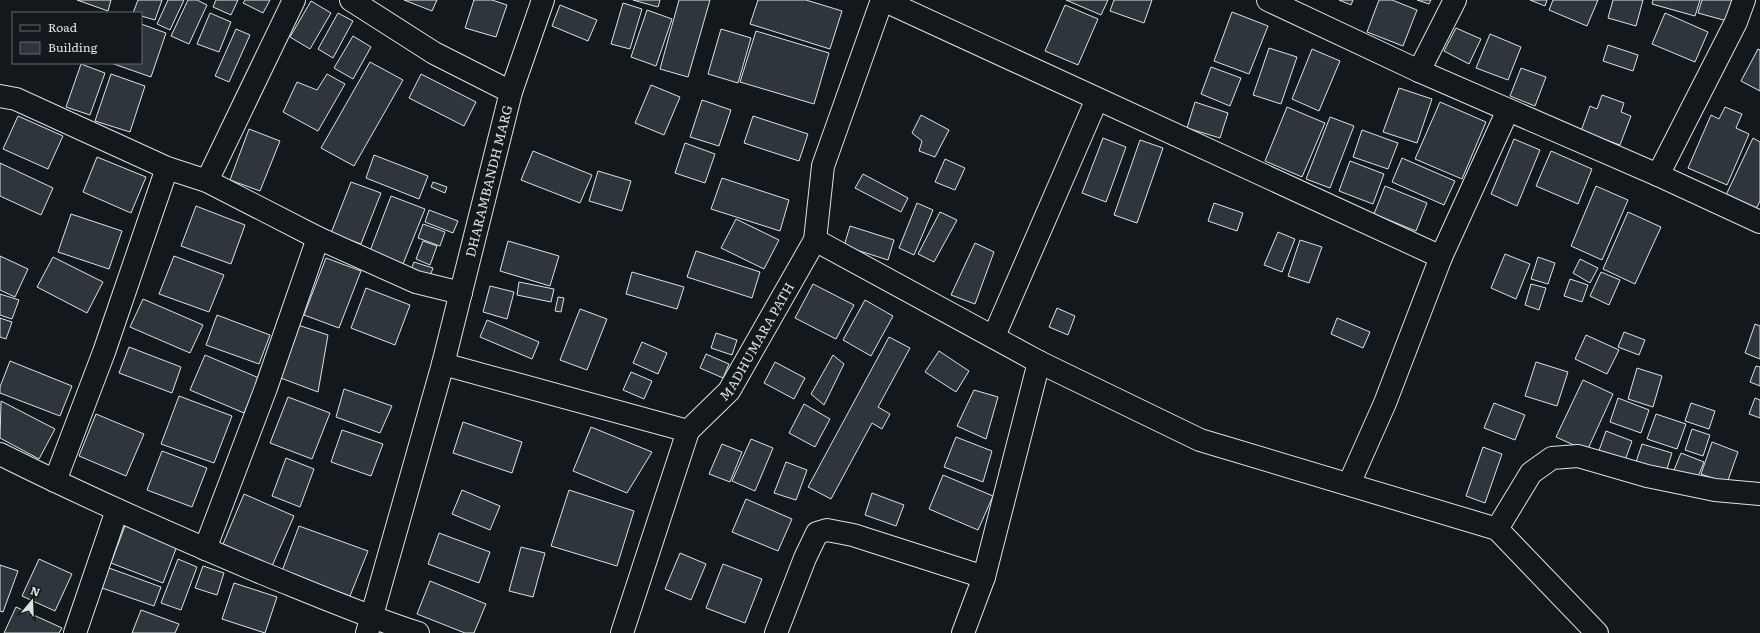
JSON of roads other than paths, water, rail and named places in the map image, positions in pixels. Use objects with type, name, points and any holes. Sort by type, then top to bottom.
[{"type":"street","points":[[207,181],[294,0]]},
{"type":"street","points":[[351,0],[434,53],[511,92]]},
{"type":"street","name":"DHARAMBANDH MARG","points":[[370,625],[443,364],[511,92],[543,0]]},
{"type":"street","points":[[883,0],[1441,257]]},
{"type":"street","name":"MADHUMARA PATH","points":[[688,431],[729,391],[816,240],[823,166],[883,0]]},
{"type":"street","points":[[1268,0],[1420,71],[1658,175],[1760,222]]},
{"type":"street","points":[[1420,71],[1455,0]]},
{"type":"street","points":[[1658,175],[1736,22],[1744,0]]},
{"type":"street","points":[[0,96],[16,99],[167,168],[207,181],[318,238],[416,282],[461,293]]},
{"type":"street","points":[[994,336],[1097,99]]},
{"type":"street","points":[[1349,484],[1385,403],[1441,257],[1508,110]]},
{"type":"street","points":[[55,481],[104,352],[167,168]]},
{"type":"street","points":[[205,549],[266,388],[318,238]]},
{"type":"street","points":[[816,240],[994,336],[1039,362],[1200,440],[1497,529],[1597,633]]},
{"type":"street","points":[[963,633],[984,577],[1039,362]]},
{"type":"street","points":[[443,364],[688,431],[622,633]]},
{"type":"street","points":[[0,454],[55,481],[370,625],[418,633]]},
{"type":"street","points":[[1497,529],[1531,473],[1552,458],[1578,456],[1648,476],[1715,490],[1760,494]]},
{"type":"street","points":[[75,633],[118,510]]},
{"type":"street","points":[[776,633],[805,558],[817,533],[827,530],[853,535],[984,577]]}]
